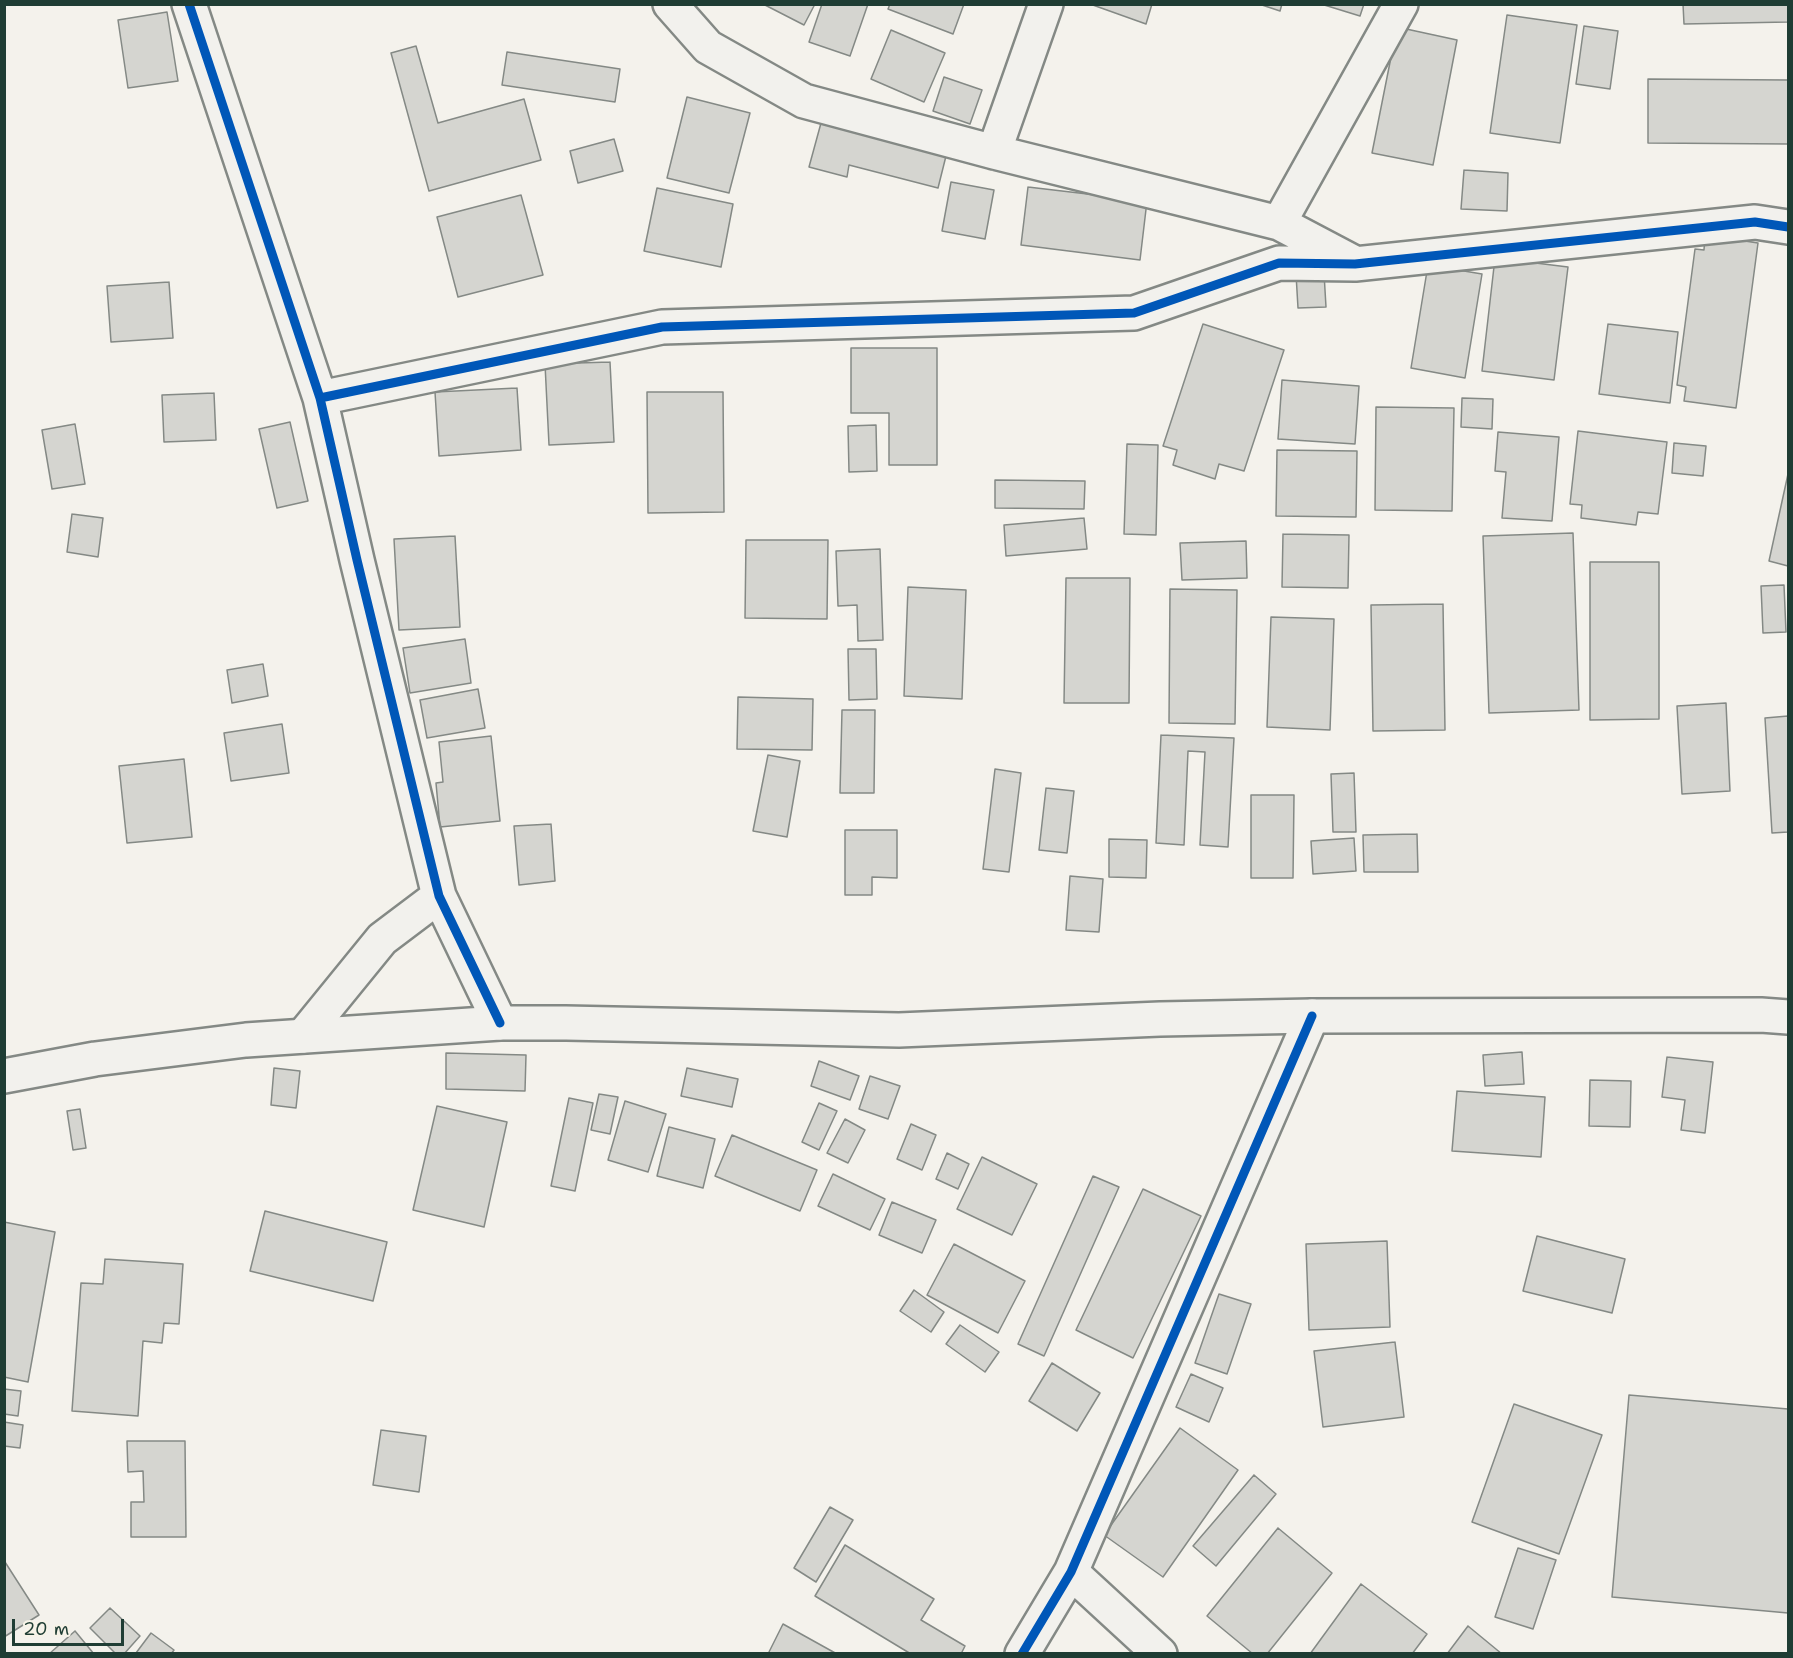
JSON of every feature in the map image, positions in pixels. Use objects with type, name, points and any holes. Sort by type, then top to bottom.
[{"type":"street","points":[[670,4],[708,46],[804,101],[994,152],[1279,223],[1355,264]]},
{"type":"street","points":[[994,152],[1046,4]]},
{"type":"street","points":[[1279,223],[1401,4]]},
{"type":"street","points":[[186,6],[320,398],[439,896],[500,1023]]},
{"type":"street","points":[[320,398],[662,327],[1134,313],[1279,263],[1355,264],[1755,222],[1788,226]]},
{"type":"street","points":[[303,1036],[382,939],[439,896]]},
{"type":"street","points":[[4,1076],[95,1059],[246,1040],[500,1023],[899,1030],[1160,1019],[1312,1016],[1761,1015],[1788,1017]]},
{"type":"street","points":[[1022,1653],[1071,1572],[1312,1016]]},
{"type":"street","points":[[1071,1572],[1160,1653]]},
{"type":"building","points":[[763,4],[815,4],[804,25]]},
{"type":"building","points":[[822,4],[868,4],[850,56],[809,42]]},
{"type":"building","points":[[890,4],[964,4],[953,34],[888,9]]},
{"type":"building","points":[[1090,4],[1152,4],[1146,24]]},
{"type":"building","points":[[1259,4],[1282,4],[1280,11]]},
{"type":"building","points":[[1321,4],[1364,4],[1360,16]]},
{"type":"building","points":[[1683,4],[1788,4],[1788,22],[1684,24]]},
{"type":"building","points":[[167,12],[178,81],[128,88],[118,20]]},
{"type":"building","points":[[1507,15],[1577,25],[1560,143],[1490,133]]},
{"type":"building","points":[[1584,26],[1618,31],[1610,89],[1576,84]]},
{"type":"building","points":[[1397,27],[1457,40],[1433,165],[1372,153]]},
{"type":"building","points":[[891,30],[945,53],[924,102],[871,79]]},
{"type":"building","points":[[416,46],[438,123],[524,99],[541,160],[429,191],[391,53]]},
{"type":"building","points":[[507,52],[620,69],[615,102],[502,85]]},
{"type":"building","points":[[944,77],[982,90],[970,124],[933,111]]},
{"type":"building","points":[[1648,79],[1788,80],[1788,144],[1648,143]]},
{"type":"building","points":[[687,97],[750,113],[729,193],[667,178]]},
{"type":"building","points":[[821,123],[946,156],[938,188],[849,165],[847,177],[809,167]]},
{"type":"building","points":[[614,139],[623,171],[578,183],[570,151]]},
{"type":"building","points":[[1464,170],[1508,173],[1507,211],[1461,209]]},
{"type":"building","points":[[951,182],[994,190],[985,239],[942,231]]},
{"type":"building","points":[[1028,187],[1147,201],[1140,260],[1021,245]]},
{"type":"building","points":[[657,188],[733,204],[721,267],[644,251]]},
{"type":"building","points":[[521,195],[543,275],[458,297],[437,217]]},
{"type":"building","points":[[1705,235],[1758,243],[1736,408],[1684,401],[1686,387],[1677,385],[1695,249],[1704,250]]},
{"type":"building","points":[[1495,258],[1568,267],[1554,380],[1482,371]]},
{"type":"building","points":[[1428,265],[1482,274],[1465,378],[1411,368]]},
{"type":"building","points":[[1324,273],[1326,307],[1298,308],[1296,274]]},
{"type":"building","points":[[169,282],[173,338],[111,342],[107,286]]},
{"type":"building","points":[[1203,324],[1284,350],[1244,471],[1219,464],[1215,479],[1173,465],[1177,450],[1163,446]]},
{"type":"building","points":[[1608,324],[1678,332],[1670,403],[1599,394]]},
{"type":"building","points":[[851,348],[937,348],[937,465],[889,465],[889,413],[851,413]]},
{"type":"building","points":[[610,362],[614,442],[549,445],[545,364]]},
{"type":"building","points":[[1282,380],[1359,386],[1355,444],[1278,439]]},
{"type":"building","points":[[517,388],[521,450],[439,456],[435,392]]},
{"type":"building","points":[[647,392],[723,392],[724,512],[648,513]]},
{"type":"building","points":[[214,393],[216,440],[164,442],[162,395]]},
{"type":"building","points":[[1462,398],[1493,399],[1492,429],[1461,427]]},
{"type":"building","points":[[1376,407],[1454,408],[1452,511],[1375,510]]},
{"type":"building","points":[[290,422],[308,501],[277,508],[259,429]]},
{"type":"building","points":[[75,424],[85,484],[52,489],[42,430]]},
{"type":"building","points":[[876,425],[877,471],[849,472],[848,426]]},
{"type":"building","points":[[1578,431],[1667,442],[1658,514],[1638,512],[1636,525],[1581,518],[1582,505],[1570,504]]},
{"type":"building","points":[[1498,432],[1559,437],[1552,521],[1502,518],[1506,472],[1495,471]]},
{"type":"building","points":[[1674,443],[1706,446],[1703,476],[1672,473]]},
{"type":"building","points":[[1127,444],[1158,445],[1156,535],[1124,534]]},
{"type":"building","points":[[1277,450],[1357,451],[1356,517],[1276,516]]},
{"type":"building","points":[[1788,474],[1788,566],[1769,561]]},
{"type":"building","points":[[995,480],[1085,481],[1084,509],[995,508]]},
{"type":"building","points":[[72,514],[103,518],[98,557],[67,552]]},
{"type":"building","points":[[1084,518],[1087,549],[1006,556],[1004,525]]},
{"type":"building","points":[[1573,533],[1579,710],[1489,713],[1483,536]]},
{"type":"building","points":[[1283,534],[1349,535],[1348,588],[1282,587]]},
{"type":"building","points":[[455,536],[460,627],[399,630],[394,539]]},
{"type":"building","points":[[746,540],[828,540],[827,619],[745,618]]},
{"type":"building","points":[[1246,541],[1247,578],[1182,580],[1180,543]]},
{"type":"building","points":[[880,549],[883,640],[858,641],[857,605],[838,606],[836,551]]},
{"type":"building","points":[[1590,562],[1659,562],[1659,719],[1590,720]]},
{"type":"building","points":[[1066,578],[1130,578],[1129,703],[1064,703]]},
{"type":"building","points":[[1784,585],[1786,632],[1763,633],[1761,586]]},
{"type":"building","points":[[908,587],[966,590],[962,699],[904,696]]},
{"type":"building","points":[[1170,589],[1237,590],[1235,724],[1169,723]]},
{"type":"building","points":[[1443,604],[1445,730],[1373,731],[1371,605]]},
{"type":"building","points":[[1271,617],[1334,619],[1330,730],[1267,727]]},
{"type":"building","points":[[465,639],[471,683],[410,693],[403,648]]},
{"type":"building","points":[[848,649],[876,649],[877,699],[849,700]]},
{"type":"building","points":[[263,664],[268,696],[232,703],[227,670]]},
{"type":"building","points":[[478,689],[485,728],[427,738],[420,700]]},
{"type":"building","points":[[738,697],[813,699],[812,750],[737,749]]},
{"type":"building","points":[[1726,703],[1730,791],[1682,794],[1677,706]]},
{"type":"building","points":[[842,710],[875,710],[874,793],[840,793]]},
{"type":"building","points":[[1788,716],[1788,832],[1772,833],[1765,718]]},
{"type":"building","points":[[282,724],[289,773],[231,781],[224,733]]},
{"type":"building","points":[[1161,735],[1234,738],[1228,847],[1200,845],[1205,752],[1188,751],[1184,845],[1156,843]]},
{"type":"building","points":[[491,736],[500,821],[440,827],[436,783],[443,782],[439,742]]},
{"type":"building","points":[[768,755],[800,761],[787,837],[753,831]]},
{"type":"building","points":[[184,759],[192,837],[127,843],[119,766]]},
{"type":"building","points":[[995,769],[1021,773],[1009,872],[983,869]]},
{"type":"building","points":[[1354,773],[1356,832],[1333,832],[1331,774]]},
{"type":"building","points":[[1046,788],[1074,791],[1067,853],[1039,850]]},
{"type":"building","points":[[1251,795],[1294,795],[1293,878],[1251,878]]},
{"type":"building","points":[[551,824],[555,881],[519,885],[514,826]]},
{"type":"building","points":[[845,830],[897,830],[897,878],[872,877],[872,895],[845,895]]},
{"type":"building","points":[[1417,834],[1418,872],[1364,872],[1363,835]]},
{"type":"building","points":[[1354,838],[1356,871],[1313,874],[1311,841]]},
{"type":"building","points":[[1109,839],[1147,840],[1146,878],[1109,877]]},
{"type":"building","points":[[1070,876],[1103,879],[1099,932],[1066,930]]},
{"type":"building","points":[[1522,1052],[1524,1084],[1485,1086],[1483,1055]]},
{"type":"building","points":[[446,1053],[526,1055],[525,1091],[446,1089]]},
{"type":"building","points":[[1667,1057],[1713,1062],[1705,1133],[1681,1130],[1685,1100],[1662,1097]]},
{"type":"building","points":[[819,1061],[859,1076],[850,1100],[811,1086]]},
{"type":"building","points":[[274,1068],[300,1071],[296,1108],[271,1105]]},
{"type":"building","points":[[687,1068],[738,1079],[732,1107],[681,1096]]},
{"type":"building","points":[[870,1076],[900,1086],[888,1119],[859,1109]]},
{"type":"building","points":[[1590,1080],[1631,1081],[1630,1127],[1589,1126]]},
{"type":"building","points":[[1457,1091],[1545,1097],[1541,1157],[1452,1151]]},
{"type":"building","points":[[599,1094],[618,1097],[610,1134],[591,1130]]},
{"type":"building","points":[[569,1098],[593,1103],[575,1191],[551,1186]]},
{"type":"building","points":[[625,1101],[666,1114],[648,1172],[608,1160]]},
{"type":"building","points":[[819,1103],[837,1111],[819,1150],[802,1142]]},
{"type":"building","points":[[437,1106],[507,1122],[484,1227],[413,1210]]},
{"type":"building","points":[[80,1109],[86,1148],[73,1150],[67,1111]]},
{"type":"building","points":[[845,1119],[865,1130],[848,1163],[827,1153]]},
{"type":"building","points":[[911,1124],[936,1135],[922,1170],[897,1159]]},
{"type":"building","points":[[669,1127],[715,1139],[703,1188],[657,1176]]},
{"type":"building","points":[[732,1135],[817,1170],[800,1211],[715,1176]]},
{"type":"building","points":[[947,1153],[969,1164],[958,1189],[936,1179]]},
{"type":"building","points":[[982,1157],[1037,1184],[1012,1235],[957,1209]]},
{"type":"building","points":[[833,1174],[885,1199],[870,1230],[818,1206]]},
{"type":"building","points":[[1093,1176],[1119,1187],[1044,1356],[1018,1344]]},
{"type":"building","points":[[1143,1189],[1201,1216],[1133,1358],[1076,1330]]},
{"type":"building","points":[[892,1202],[936,1220],[922,1253],[879,1235]]},
{"type":"building","points":[[265,1211],[387,1242],[373,1301],[250,1271]]},
{"type":"building","points":[[4,1222],[55,1232],[28,1382],[4,1377]]},
{"type":"building","points":[[1537,1236],[1625,1259],[1612,1313],[1523,1291]]},
{"type":"building","points":[[1387,1241],[1390,1327],[1309,1330],[1306,1244]]},
{"type":"building","points":[[954,1244],[1025,1281],[998,1333],[927,1295]]},
{"type":"building","points":[[105,1259],[183,1264],[179,1324],[164,1323],[162,1343],[143,1341],[138,1416],[72,1411],[81,1283],[103,1284]]},
{"type":"building","points":[[914,1290],[944,1312],[931,1332],[900,1311]]},
{"type":"building","points":[[1219,1294],[1251,1304],[1227,1374],[1195,1363]]},
{"type":"building","points":[[960,1325],[999,1352],[985,1372],[946,1344]]},
{"type":"building","points":[[1395,1342],[1404,1417],[1323,1427],[1314,1351]]},
{"type":"building","points":[[1052,1363],[1100,1393],[1077,1431],[1029,1401]]},
{"type":"building","points":[[1191,1374],[1223,1388],[1209,1422],[1176,1407]]},
{"type":"building","points":[[4,1389],[21,1391],[18,1416],[4,1414]]},
{"type":"building","points":[[1629,1395],[1788,1409],[1788,1613],[1612,1597]]},
{"type":"building","points":[[1514,1404],[1602,1435],[1559,1554],[1472,1522]]},
{"type":"building","points":[[4,1422],[23,1425],[20,1448],[4,1446]]},
{"type":"building","points":[[1180,1428],[1238,1470],[1163,1577],[1104,1535]]},
{"type":"building","points":[[381,1430],[426,1436],[419,1492],[373,1485]]},
{"type":"building","points":[[127,1441],[185,1441],[186,1537],[131,1537],[131,1502],[144,1502],[143,1471],[128,1472]]},
{"type":"building","points":[[1254,1475],[1276,1494],[1216,1566],[1193,1546]]},
{"type":"building","points":[[830,1507],[853,1520],[816,1582],[794,1568]]},
{"type":"building","points":[[1278,1528],[1332,1573],[1267,1654],[1253,1654],[1207,1616]]},
{"type":"building","points":[[845,1545],[934,1599],[921,1620],[965,1646],[961,1654],[911,1654],[815,1596]]},
{"type":"building","points":[[1518,1548],[1556,1560],[1533,1629],[1495,1617]]},
{"type":"building","points":[[4,1562],[39,1615],[4,1637]]},
{"type":"building","points":[[1361,1584],[1427,1634],[1412,1654],[1310,1654]]},
{"type":"building","points":[[110,1608],[140,1636],[124,1654],[116,1654],[90,1628]]},
{"type":"building","points":[[783,1624],[837,1654],[768,1654]]},
{"type":"building","points":[[1468,1626],[1502,1654],[1447,1654]]},
{"type":"building","points":[[75,1631],[94,1654],[49,1654]]},
{"type":"building","points":[[151,1633],[174,1650],[171,1654],[136,1653]]},
{"type":"cycle path","points":[[189,4],[320,398],[439,896],[500,1023]]},
{"type":"cycle path","points":[[320,398],[662,327],[1134,313],[1279,263],[1355,264],[1755,222],[1788,227]]},
{"type":"cycle path","points":[[1022,1654],[1071,1572],[1312,1016]]}]
